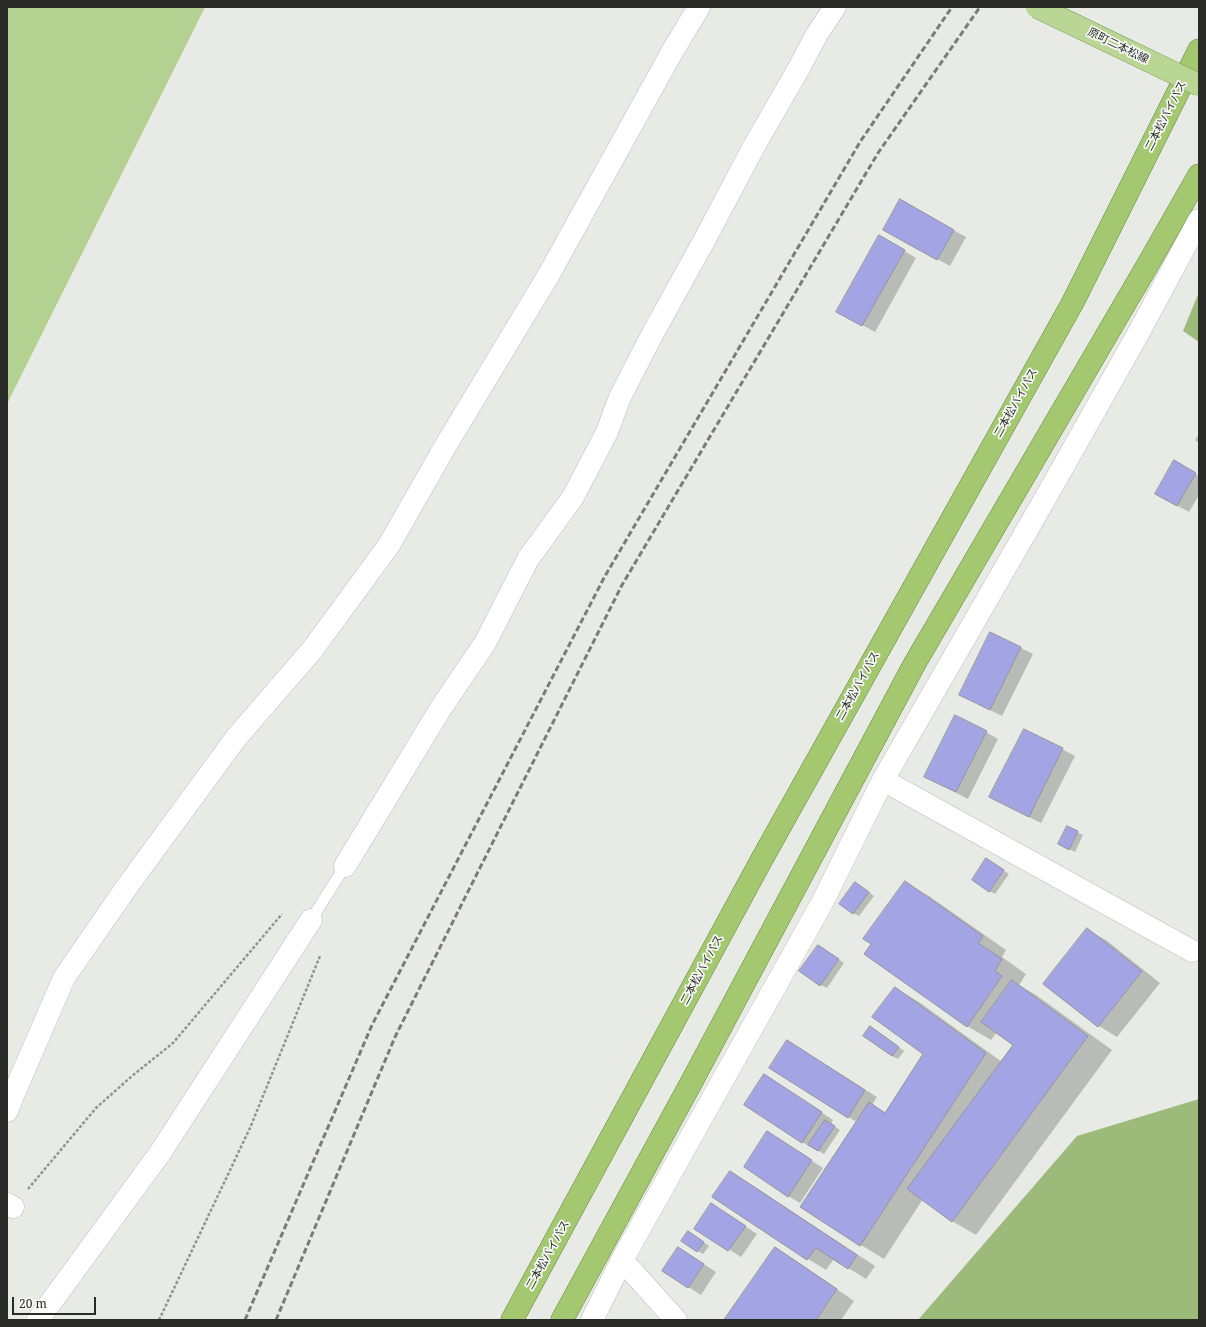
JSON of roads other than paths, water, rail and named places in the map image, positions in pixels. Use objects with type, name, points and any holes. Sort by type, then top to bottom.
[{"type":"highway","name":"二本松バイパス","points":[[512,1320],[762,859],[1073,302],[1199,50]]},
{"type":"highway","points":[[562,1320],[695,1076],[915,664],[1148,266],[1199,175]]},
{"type":"main road","name":"原町二本松線","points":[[1037,7],[1199,85]]},
{"type":"street","points":[[7,1111],[64,978],[126,888],[236,738],[312,650],[389,545],[446,445],[548,276],[672,52],[699,7]]},
{"type":"street","points":[[345,866],[441,708],[485,643],[528,559],[573,498],[607,432],[620,398],[653,333],[767,122],[817,34],[835,7]]},
{"type":"street","points":[[592,1320],[622,1260],[822,903],[883,780],[1061,470],[1141,328],[1199,220]]},
{"type":"street","points":[[883,780],[1192,951]]},
{"type":"street","points":[[38,1320],[160,1153],[311,920]]},
{"type":"street","points":[[622,1260],[676,1320]]},
{"type":"lane","points":[[311,920],[345,866]]},
{"type":"railway","points":[[245,1320],[372,1025],[605,576],[860,142],[952,7]]},
{"type":"railway","points":[[276,1320],[395,1037],[622,585],[878,153],[980,7]]}]
